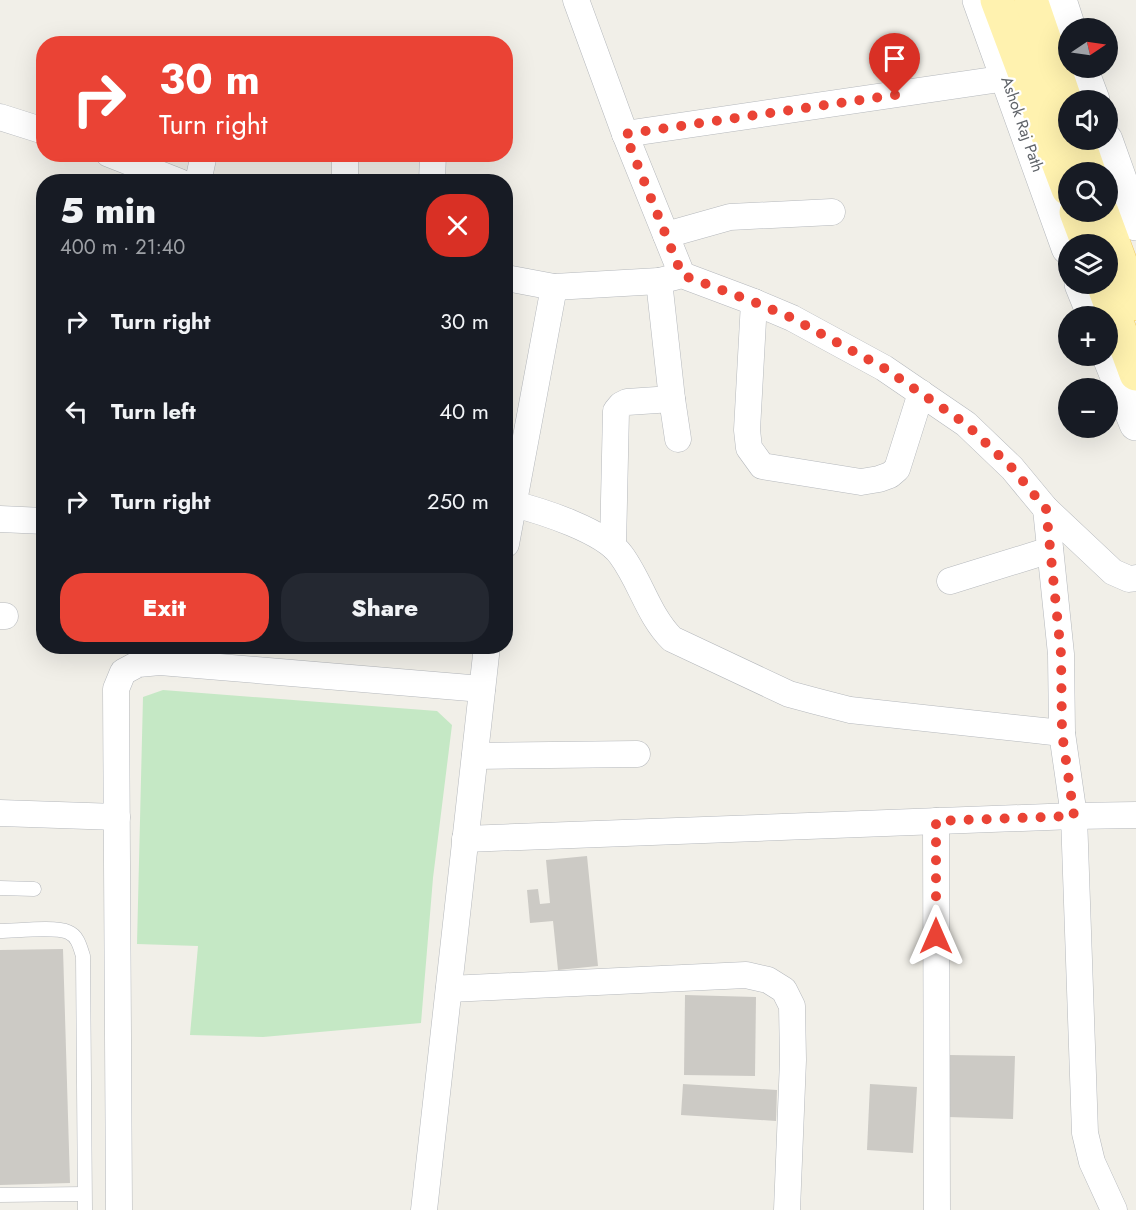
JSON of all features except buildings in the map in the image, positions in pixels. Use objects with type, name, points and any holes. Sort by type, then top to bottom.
[{"type":"main road","name":"Ashok Raj Path","points":[[997,0],[1058,162]]},
{"type":"main road","points":[[1031,0],[1062,90]]},
{"type":"main road","points":[[1106,222],[1136,304]]},
{"type":"main road","points":[[1106,294],[1136,374]]},
{"type":"street","points":[[576,0],[625,134],[666,235],[671,278],[672,399],[678,439]]},
{"type":"street","name":"Ashok Raj Path","points":[[978,0],[1063,234]]},
{"type":"street","points":[[1060,0],[1066,18]]},
{"type":"street","points":[[625,134],[1007,78]]},
{"type":"street","points":[[0,117],[36,128]]},
{"type":"street","points":[[1110,150],[1136,224]]},
{"type":"street","points":[[129,162],[160,174]]},
{"type":"street","points":[[666,235],[730,217],[832,212]]},
{"type":"street","points":[[513,279],[554,287],[671,278],[754,302],[792,318],[884,368],[966,424],[990,446],[1046,509],[1113,572],[1129,579],[1136,578]]},
{"type":"street","points":[[513,468],[554,287]]},
{"type":"street","points":[[754,302],[747,430],[749,448],[762,465],[861,482],[890,475],[897,469],[921,393]]},
{"type":"street","points":[[1113,366],[1136,424]]},
{"type":"street","points":[[613,546],[616,411],[627,402],[672,399]]},
{"type":"street","points":[[513,504],[550,514],[604,539],[622,556],[662,629],[672,639],[789,694],[850,710],[1062,733]]},
{"type":"street","points":[[1046,509],[1061,654],[1062,733],[1074,816],[1085,1133],[1092,1162],[1114,1210]]},
{"type":"street","points":[[0,519],[36,521]]},
{"type":"street","points":[[950,581],[1050,550]]},
{"type":"street","points":[[424,1210],[486,654]]},
{"type":"street","points":[[119,1210],[116,689],[123,672],[138,664],[160,662],[482,689]]},
{"type":"street","points":[[475,756],[637,754]]},
{"type":"street","points":[[0,813],[117,817]]},
{"type":"street","points":[[465,839],[1136,815]]},
{"type":"street","points":[[936,821],[937,1210]]},
{"type":"street","points":[[448,989],[746,975],[768,980],[783,990],[792,1006],[793,1060],[788,1210]]},
{"type":"lane","points":[[0,888],[34,889]]},
{"type":"lane","points":[[0,931],[69,932],[78,940],[83,956],[85,1210]]},
{"type":"lane","points":[[0,1195],[84,1194]]},
{"type":"green space","points":[[163,690],[437,711],[452,725],[433,878],[421,1023],[263,1037],[190,1035],[198,946],[137,944],[143,697]]},
{"type":"route","points":[[895,95],[625,134],[682,275],[792,318],[884,368],[966,424],[1012,468],[1046,509],[1061,654],[1062,733],[1074,816],[936,821],[936,936]]}]
